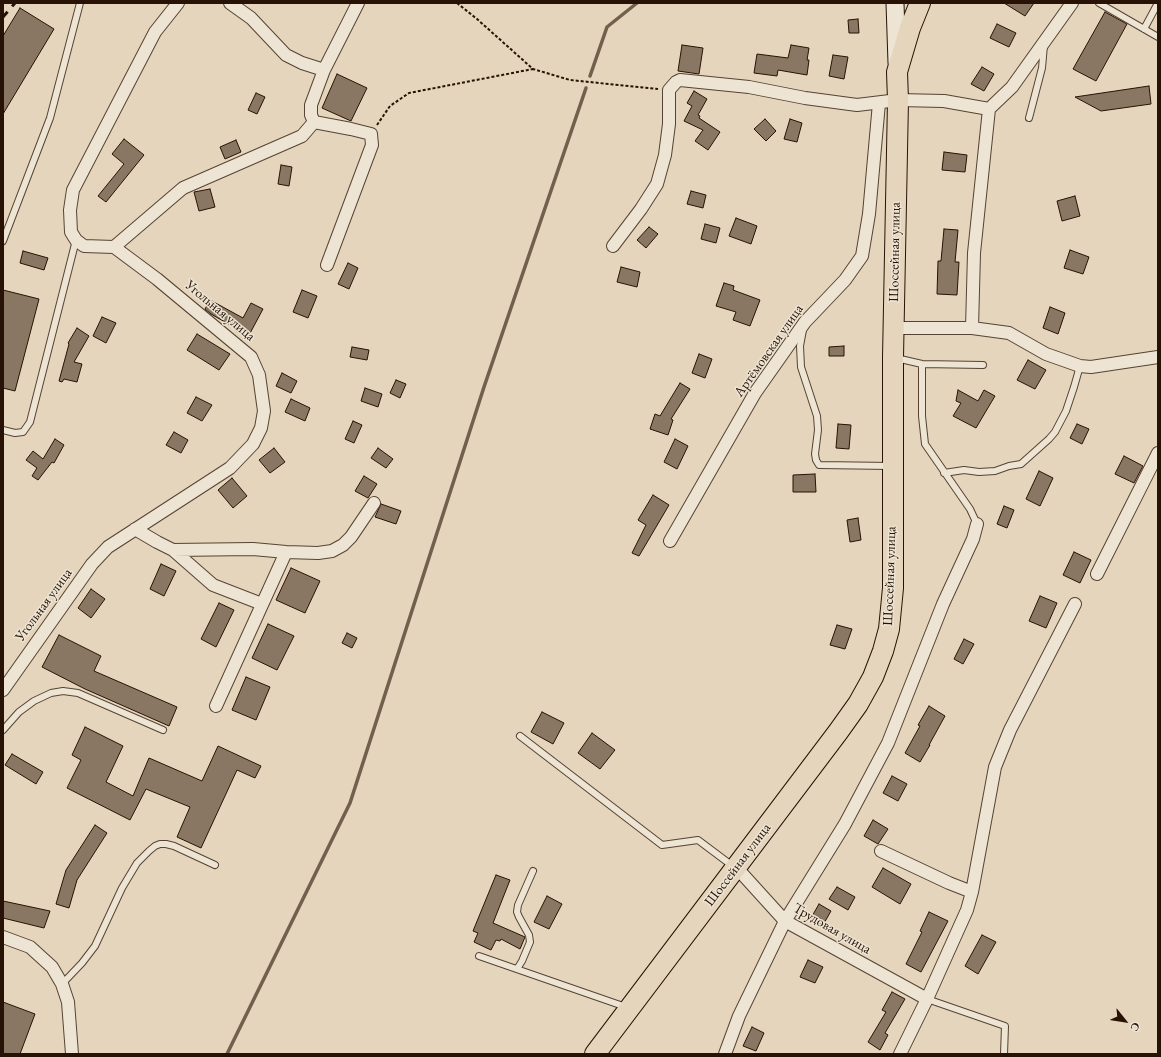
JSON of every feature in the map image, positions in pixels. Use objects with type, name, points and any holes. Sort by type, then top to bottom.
[{"type":"main road","name":"Шоссейная улица","points":[[595,1054],[834,738],[858,704],[883,652],[889,629],[893,588],[893,328],[888,101],[897,72],[895,3]]},
{"type":"main road","points":[[897,72],[910,28],[920,3]]},
{"type":"street","points":[[178,3],[155,32],[73,190],[70,210],[71,232],[76,240],[84,246],[114,247],[183,188],[302,136],[314,122]]},
{"type":"street","points":[[230,3],[251,18],[286,55],[302,63],[324,70]]},
{"type":"street","points":[[314,122],[310,115],[311,105],[324,70],[358,3]]},
{"type":"street","points":[[972,328],[974,252],[989,110],[1012,87],[1072,3]]},
{"type":"street","points":[[613,246],[641,209],[656,184],[666,147],[669,124],[669,90],[676,82],[680,80],[749,87],[805,98],[857,105],[888,101],[944,101],[989,110]]},
{"type":"street","name":"Артёмовская улица","points":[[670,541],[755,393],[805,322],[845,280],[862,256],[888,101]]},
{"type":"street","points":[[314,122],[351,128],[371,134],[372,145],[326,265]]},
{"type":"street","name":"Угольная улица","points":[[3,690],[92,564],[108,547],[230,468],[253,444],[261,428],[264,411],[259,375],[251,357],[157,279],[114,247]]},
{"type":"street","points":[[893,328],[972,328],[1009,333],[1046,354],[1080,366],[1091,367],[1158,357]]},
{"type":"street","points":[[1098,574],[1158,453]]},
{"type":"street","points":[[173,550],[253,549],[318,553],[332,551],[343,545],[351,537],[374,503]]},
{"type":"street","points":[[725,1054],[739,1016],[785,921],[845,824],[888,743],[943,604],[973,539],[977,524]]},
{"type":"street","points":[[135,529],[156,542],[173,550],[213,585],[262,604]]},
{"type":"street","points":[[216,706],[286,552]]},
{"type":"street","points":[[900,1054],[927,999],[967,910],[972,892],[995,767],[1010,730],[1075,604]]},
{"type":"street","points":[[881,851],[949,883],[972,892]]},
{"type":"street","name":"Трудовая улица","points":[[736,868],[785,921],[927,999]]},
{"type":"street","points":[[3,937],[30,947],[52,967],[62,984],[68,1002],[72,1054]]},
{"type":"lane","points":[[3,241],[50,118],[80,3]]},
{"type":"lane","points":[[1098,3],[1158,37]]},
{"type":"lane","points":[[1144,29],[1158,3]]},
{"type":"lane","points":[[1029,118],[1042,68],[1044,42]]},
{"type":"lane","points":[[3,430],[15,433],[23,432],[30,422],[76,240]]},
{"type":"lane","points":[[805,322],[800,346],[801,367],[817,416],[818,430],[815,454],[819,465],[892,466]]},
{"type":"lane","points":[[893,357],[922,364],[983,365]]},
{"type":"lane","points":[[922,364],[922,416],[925,444],[970,509],[977,524]]},
{"type":"lane","points":[[944,473],[964,470],[979,472],[995,471],[1021,464],[1055,432],[1066,411],[1080,366]]},
{"type":"lane","points":[[3,730],[19,712],[34,701],[51,693],[63,691],[78,693],[163,730]]},
{"type":"lane","points":[[520,736],[662,845],[698,840],[736,868]]},
{"type":"lane","points":[[62,984],[82,963],[95,946],[122,888],[137,864],[155,846],[160,844],[174,846],[215,864]]},
{"type":"lane","points":[[517,969],[530,942],[527,930],[518,917],[518,905],[533,871]]},
{"type":"lane","points":[[479,956],[629,1008]]},
{"type":"lane","points":[[927,999],[1005,1026],[1004,1054]]},
{"type":"path","points":[[457,3],[478,19],[533,69],[570,80],[669,90]]},
{"type":"path","points":[[371,134],[390,106],[409,93],[533,69]]},
{"type":"building","points":[[1004,3],[1034,3],[1025,16]]},
{"type":"building","points":[[20,8],[54,29],[3,114],[3,36]]},
{"type":"building","points":[[1105,12],[1127,24],[1096,81],[1073,69]]},
{"type":"building","points":[[858,19],[859,33],[849,33],[848,20]]},
{"type":"building","points":[[997,24],[1016,33],[1009,47],[990,38]]},
{"type":"building","points":[[682,45],[703,48],[699,74],[678,71]]},
{"type":"building","points":[[791,45],[809,48],[807,75],[778,70],[777,76],[754,73],[757,54],[788,58]]},
{"type":"building","points":[[833,55],[848,57],[844,79],[829,76]]},
{"type":"building","points":[[982,67],[994,74],[984,91],[971,84]]},
{"type":"building","points":[[337,74],[367,88],[351,121],[322,108]]},
{"type":"building","points":[[1149,86],[1151,104],[1101,111],[1075,97]]},
{"type":"building","points":[[694,91],[707,99],[698,115],[700,116],[699,118],[720,132],[708,150],[695,141],[703,130],[684,121],[692,106],[687,103]]},
{"type":"building","points":[[256,93],[265,97],[257,114],[248,110]]},
{"type":"building","points":[[765,119],[776,131],[766,141],[754,129]]},
{"type":"building","points":[[790,119],[802,123],[797,142],[784,139]]},
{"type":"building","points":[[124,139],[144,155],[106,202],[98,196],[124,164],[112,154]]},
{"type":"building","points":[[236,140],[241,152],[225,159],[220,147]]},
{"type":"building","points":[[944,152],[967,155],[965,172],[942,170]]},
{"type":"building","points":[[281,165],[292,167],[289,186],[278,184]]},
{"type":"building","points":[[210,189],[215,207],[199,211],[194,192]]},
{"type":"building","points":[[691,191],[706,195],[703,208],[687,204]]},
{"type":"building","points":[[1075,196],[1080,216],[1062,221],[1057,201]]},
{"type":"building","points":[[736,218],[757,226],[751,244],[729,236]]},
{"type":"building","points":[[705,224],[720,228],[716,243],[701,239]]},
{"type":"building","points":[[649,227],[658,234],[646,248],[637,240]]},
{"type":"building","points":[[944,229],[958,230],[955,262],[959,262],[957,295],[937,294],[938,261],[941,261]]},
{"type":"building","points":[[1070,250],[1089,257],[1083,274],[1064,268]]},
{"type":"building","points":[[23,251],[48,258],[44,270],[20,263]]},
{"type":"building","points":[[348,263],[358,268],[349,289],[338,284]]},
{"type":"building","points":[[621,267],[640,272],[637,287],[617,282]]},
{"type":"building","points":[[724,283],[734,286],[733,290],[760,300],[750,326],[733,320],[736,312],[716,306]]},
{"type":"building","points":[[3,290],[39,299],[15,391],[3,388]]},
{"type":"building","points":[[302,290],[317,296],[308,318],[293,312]]},
{"type":"building","points":[[210,300],[243,318],[251,303],[263,309],[248,337],[236,331],[237,329],[205,309]]},
{"type":"building","points":[[1050,307],[1065,313],[1058,334],[1043,328]]},
{"type":"building","points":[[102,317],[116,323],[106,343],[93,336]]},
{"type":"building","points":[[77,328],[89,336],[74,362],[82,364],[77,382],[64,379],[62,382],[59,381],[69,344],[68,343]]},
{"type":"building","points":[[197,334],[230,354],[219,370],[187,350]]},
{"type":"building","points":[[844,346],[844,356],[829,356],[829,347]]},
{"type":"building","points":[[352,347],[369,350],[367,360],[350,357]]},
{"type":"building","points":[[699,354],[712,359],[705,378],[692,373]]},
{"type":"building","points":[[1028,360],[1046,370],[1035,389],[1017,380]]},
{"type":"building","points":[[282,373],[297,381],[291,393],[276,386]]},
{"type":"building","points":[[396,380],[406,384],[400,398],[390,393]]},
{"type":"building","points":[[680,383],[690,389],[671,419],[673,420],[668,435],[650,429],[655,414],[660,416]]},
{"type":"building","points":[[365,388],[382,394],[378,407],[361,401]]},
{"type":"building","points":[[958,390],[978,401],[984,390],[995,396],[976,428],[953,416],[961,403],[956,401]]},
{"type":"building","points":[[196,397],[212,405],[202,421],[187,413]]},
{"type":"building","points":[[291,399],[310,408],[305,421],[285,412]]},
{"type":"building","points":[[353,421],[362,425],[354,443],[345,439]]},
{"type":"building","points":[[838,424],[851,425],[849,449],[836,448]]},
{"type":"building","points":[[1077,424],[1089,429],[1082,444],[1070,438]]},
{"type":"building","points":[[174,432],[188,440],[181,453],[166,445]]},
{"type":"building","points":[[55,439],[64,445],[54,463],[52,462],[38,480],[32,476],[37,468],[26,460],[33,451],[43,459]]},
{"type":"building","points":[[675,439],[688,446],[677,469],[664,462]]},
{"type":"building","points":[[274,448],[285,462],[270,473],[259,460]]},
{"type":"building","points":[[378,448],[393,459],[386,468],[371,458]]},
{"type":"building","points":[[1124,456],[1143,466],[1134,483],[1115,474]]},
{"type":"building","points":[[1039,471],[1053,478],[1040,506],[1026,499]]},
{"type":"building","points":[[815,474],[816,492],[793,492],[793,475]]},
{"type":"building","points":[[364,476],[377,484],[368,498],[355,491]]},
{"type":"building","points":[[232,478],[247,496],[233,508],[218,490]]},
{"type":"building","points":[[653,495],[669,505],[639,556],[632,553],[646,525],[638,520]]},
{"type":"building","points":[[381,504],[401,511],[396,524],[375,517]]},
{"type":"building","points":[[1004,506],[1014,510],[1007,528],[997,524]]},
{"type":"building","points":[[858,518],[861,540],[850,542],[847,520]]},
{"type":"building","points":[[1074,552],[1091,560],[1080,583],[1063,575]]},
{"type":"building","points":[[161,564],[176,571],[164,596],[150,589]]},
{"type":"building","points":[[291,568],[320,581],[305,613],[276,600]]},
{"type":"building","points":[[91,589],[105,599],[91,618],[78,608]]},
{"type":"building","points":[[1040,596],[1057,603],[1046,628],[1029,621]]},
{"type":"building","points":[[219,603],[234,610],[216,647],[201,639]]},
{"type":"building","points":[[268,624],[294,636],[277,670],[252,658]]},
{"type":"building","points":[[837,625],[852,629],[845,649],[830,645]]},
{"type":"building","points":[[347,633],[357,638],[352,648],[342,643]]},
{"type":"building","points":[[59,635],[101,656],[94,671],[177,707],[169,726],[85,689],[42,667]]},
{"type":"building","points":[[964,639],[974,644],[963,664],[954,659]]},
{"type":"building","points":[[246,677],[270,687],[256,720],[232,710]]},
{"type":"building","points":[[929,706],[945,716],[920,762],[905,753]]},
{"type":"building","points":[[542,712],[564,723],[553,744],[531,732]]},
{"type":"building","points":[[85,727],[123,746],[106,782],[133,796],[149,758],[202,781],[218,746],[261,766],[255,778],[237,770],[201,848],[177,837],[190,807],[146,789],[130,820],[67,788],[81,760],[72,755]]},
{"type":"building","points":[[592,733],[615,750],[600,769],[578,753]]},
{"type":"building","points":[[12,754],[43,772],[36,784],[5,765]]},
{"type":"building","points":[[892,776],[907,784],[898,801],[883,793]]},
{"type":"building","points":[[873,820],[888,829],[878,844],[864,836]]},
{"type":"building","points":[[95,825],[107,833],[77,880],[69,908],[56,904],[66,870]]},
{"type":"building","points":[[883,868],[911,884],[900,904],[872,887]]},
{"type":"building","points":[[496,875],[510,880],[493,923],[525,937],[520,949],[501,939],[500,941],[496,940],[491,950],[474,942],[478,933],[473,931]]},
{"type":"building","points":[[837,887],[855,897],[848,910],[829,899]]},
{"type":"building","points":[[547,896],[562,904],[549,929],[534,922]]},
{"type":"building","points":[[3,901],[50,911],[44,928],[3,918]]},
{"type":"building","points":[[819,904],[831,911],[823,925],[811,918]]},
{"type":"building","points":[[929,912],[948,921],[921,972],[906,964],[922,932],[920,931]]},
{"type":"building","points":[[982,935],[996,942],[978,974],[965,966]]},
{"type":"building","points":[[808,960],[823,967],[815,983],[800,977]]},
{"type":"building","points":[[892,992],[905,999],[885,1033],[888,1035],[880,1050],[868,1042],[886,1012],[882,1010]]},
{"type":"building","points":[[3,1002],[35,1014],[20,1054],[3,1054]]},
{"type":"building","points":[[752,1027],[764,1033],[756,1051],[743,1046]]},
{"type":"waterway","points":[[590,76],[607,27],[637,3]]},
{"type":"waterway","points":[[227,1054],[350,803],[484,387],[586,88]]},
{"type":"railway","points":[[3,17],[15,3]]}]
